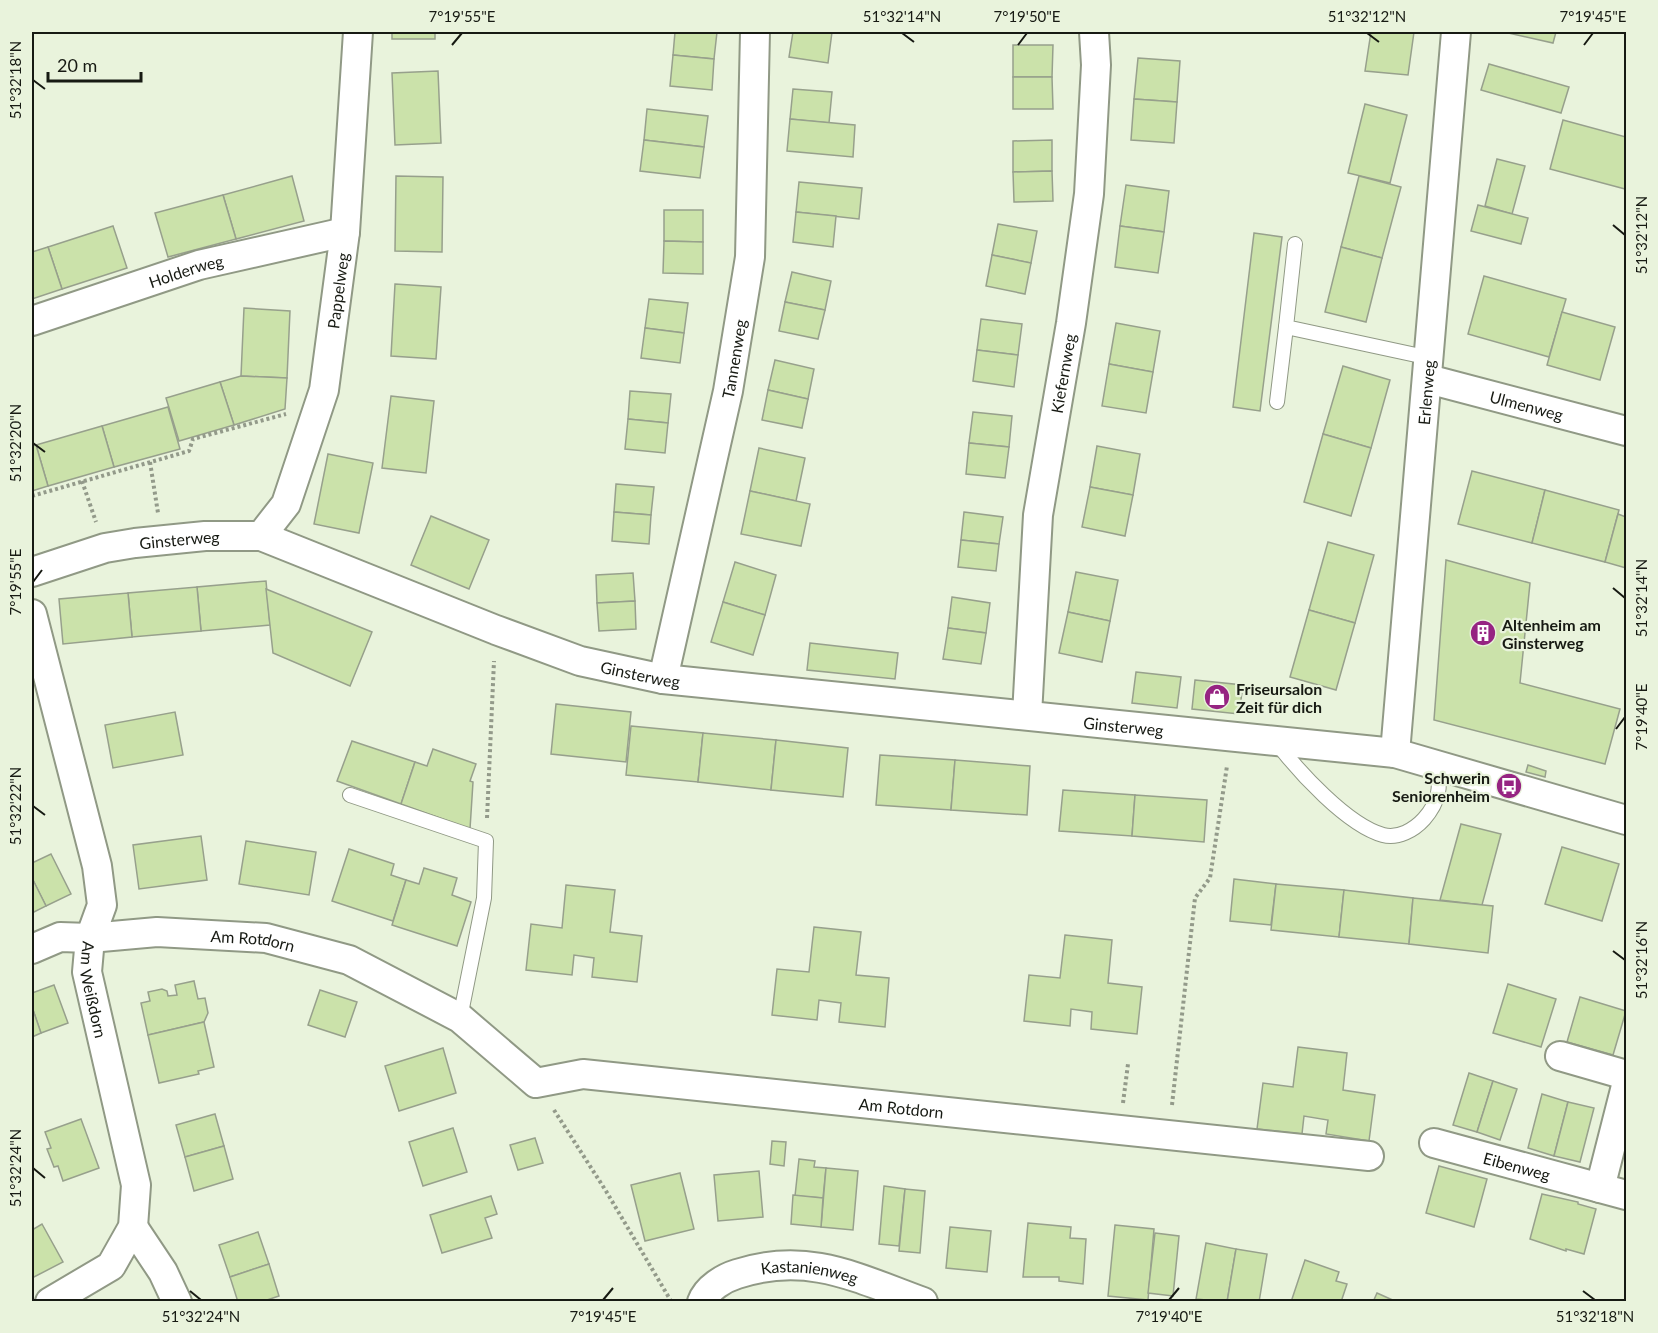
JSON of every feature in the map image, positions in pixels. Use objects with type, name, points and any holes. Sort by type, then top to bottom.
[{"type":"street","name":"Pappelweg","points":[[261,536],[286,504],[324,390],[345,232],[358,32]]},
{"type":"street","name":"Tannenweg","points":[[663,679],[728,390],[750,257],[755,32]]},
{"type":"street","name":"Kiefernweg","points":[[1027,715],[1038,515],[1071,323],[1089,194],[1096,65],[1094,32]]},
{"type":"street","name":"Erlenweg","points":[[1395,753],[1456,32]]},
{"type":"street","name":"Holderweg","points":[[32,321],[199,265],[345,232]]},
{"type":"street","name":"Ulmenweg","points":[[1429,369],[1626,431]]},
{"type":"street","name":"Ginsterweg","points":[[32,572],[105,548],[205,536],[261,536],[580,661],[663,679],[1395,753],[1626,820]]},
{"type":"street","name":"Am Weißdorn","points":[[32,614],[97,866],[102,905],[90,938],[87,972],[136,1185],[133,1227],[111,1266],[50,1302]]},
{"type":"street","name":"Am Rotdorn","points":[[32,949],[60,937],[90,938],[157,932],[266,938],[349,960],[460,1018],[536,1083],[583,1074],[1369,1156]]},
{"type":"street","points":[[1560,1056],[1626,1075]]},
{"type":"street","points":[[1599,1188],[1626,1086]]},
{"type":"street","name":"Eibenweg","points":[[1434,1143],[1626,1196]]},
{"type":"street","points":[[133,1227],[163,1272],[177,1302]]},
{"type":"street","name":"Kastanienweg","points":[[702,1302],[723,1278],[766,1265],[825,1267],[923,1302]]},
{"type":"lane","points":[[1277,402],[1295,244]]},
{"type":"lane","points":[[1286,327],[1429,369]]},
{"type":"lane","points":[[1275,741],[1300,773],[1355,819],[1385,836],[1404,834],[1418,826],[1431,812],[1439,796],[1440,780],[1436,764]]},
{"type":"lane","points":[[350,795],[486,841],[484,898],[460,1018]]},
{"type":"path","points":[[32,496],[189,451],[193,439],[319,404]]},
{"type":"path","points":[[150,462],[162,540]]},
{"type":"path","points":[[82,481],[105,548]]},
{"type":"path","points":[[486,841],[496,630]]},
{"type":"path","points":[[1176,1077],[1195,898],[1210,878],[1232,736]]},
{"type":"path","points":[[1119,1130],[1128,1064]]},
{"type":"path","points":[[536,1083],[606,1191],[671,1302]]},
{"type":"building","points":[[392,32],[435,32],[435,39],[392,39]]},
{"type":"building","points":[[675,32],[717,32],[714,59],[673,55]]},
{"type":"building","points":[[793,32],[832,32],[828,63],[789,57]]},
{"type":"building","points":[[1371,32],[1414,32],[1408,75],[1365,71]]},
{"type":"building","points":[[1504,32],[1556,32],[1553,43]]},
{"type":"building","points":[[1013,45],[1053,45],[1052,77],[1013,77]]},
{"type":"building","points":[[673,55],[714,59],[712,90],[670,86]]},
{"type":"building","points":[[1138,58],[1180,61],[1177,102],[1134,99]]},
{"type":"building","points":[[1489,64],[1569,87],[1561,113],[1481,90]]},
{"type":"building","points":[[438,71],[441,143],[395,145],[392,73]]},
{"type":"building","points":[[1013,77],[1052,77],[1053,109],[1013,109]]},
{"type":"building","points":[[793,89],[832,92],[829,123],[790,119]]},
{"type":"building","points":[[1134,99],[1177,102],[1174,143],[1131,140]]},
{"type":"building","points":[[1365,104],[1407,115],[1390,183],[1348,173]]},
{"type":"building","points":[[647,109],[708,116],[704,147],[644,140]]},
{"type":"building","points":[[790,119],[855,125],[853,157],[787,151]]},
{"type":"building","points":[[1563,120],[1626,137],[1625,189],[1550,169]]},
{"type":"building","points":[[644,140],[704,147],[700,178],[640,171]]},
{"type":"building","points":[[1052,140],[1052,171],[1013,172],[1013,141]]},
{"type":"building","points":[[1497,159],[1525,166],[1512,214],[1485,206]]},
{"type":"building","points":[[1052,171],[1053,201],[1014,202],[1013,172]]},
{"type":"building","points":[[292,176],[304,221],[236,239],[223,195]]},
{"type":"building","points":[[396,176],[443,177],[442,252],[395,251]]},
{"type":"building","points":[[1359,176],[1401,187],[1382,258],[1341,247]]},
{"type":"building","points":[[799,182],[862,188],[859,219],[796,212]]},
{"type":"building","points":[[1126,185],[1169,191],[1164,232],[1120,226]]},
{"type":"building","points":[[223,195],[236,239],[168,257],[155,213]]},
{"type":"building","points":[[1478,205],[1528,218],[1521,244],[1471,231]]},
{"type":"building","points":[[664,210],[703,210],[703,242],[664,241]]},
{"type":"building","points":[[796,212],[836,216],[833,247],[793,242]]},
{"type":"building","points":[[998,224],[1037,231],[1031,263],[992,255]]},
{"type":"building","points":[[113,226],[127,268],[62,289],[48,247]]},
{"type":"building","points":[[1120,226],[1164,232],[1158,273],[1115,267]]},
{"type":"building","points":[[1254,233],[1282,237],[1260,411],[1233,407]]},
{"type":"building","points":[[664,241],[703,242],[703,274],[663,273]]},
{"type":"building","points":[[48,247],[62,289],[32,299],[32,252]]},
{"type":"building","points":[[1341,247],[1382,258],[1366,322],[1325,312]]},
{"type":"building","points":[[992,255],[1031,263],[1025,294],[986,286]]},
{"type":"building","points":[[792,272],[831,281],[825,310],[785,302]]},
{"type":"building","points":[[1484,276],[1566,299],[1549,357],[1468,334]]},
{"type":"building","points":[[395,284],[441,287],[436,359],[391,356]]},
{"type":"building","points":[[649,299],[688,303],[684,333],[645,328]]},
{"type":"building","points":[[785,302],[825,310],[818,339],[779,331]]},
{"type":"building","points":[[244,308],[290,311],[287,378],[241,376]]},
{"type":"building","points":[[1562,312],[1615,327],[1600,380],[1547,365]]},
{"type":"building","points":[[981,319],[1022,324],[1018,355],[977,350]]},
{"type":"building","points":[[1116,323],[1160,331],[1153,372],[1109,364]]},
{"type":"building","points":[[645,328],[684,333],[680,363],[641,358]]},
{"type":"building","points":[[977,350],[1018,355],[1014,387],[973,381]]},
{"type":"building","points":[[775,360],[814,369],[808,399],[768,390]]},
{"type":"building","points":[[1109,364],[1153,372],[1146,413],[1102,406]]},
{"type":"building","points":[[1343,366],[1390,380],[1371,448],[1323,434]]},
{"type":"building","points":[[241,376],[287,378],[285,409],[234,425],[220,382]]},
{"type":"building","points":[[220,382],[234,425],[179,441],[166,398]]},
{"type":"building","points":[[768,390],[808,399],[802,428],[762,420]]},
{"type":"building","points":[[630,391],[671,394],[668,423],[628,419]]},
{"type":"building","points":[[391,396],[434,401],[426,473],[382,468]]},
{"type":"building","points":[[168,407],[180,449],[114,467],[102,426]]},
{"type":"building","points":[[973,412],[1012,416],[1009,447],[969,443]]},
{"type":"building","points":[[628,419],[668,423],[665,453],[625,449]]},
{"type":"building","points":[[102,426],[114,467],[48,486],[36,445]]},
{"type":"building","points":[[1323,434],[1371,448],[1351,516],[1304,502]]},
{"type":"building","points":[[969,443],[1009,447],[1005,478],[966,474]]},
{"type":"building","points":[[36,445],[48,486],[32,491],[32,446]]},
{"type":"building","points":[[1097,446],[1140,454],[1133,495],[1090,487]]},
{"type":"building","points":[[759,448],[805,458],[796,501],[750,491]]},
{"type":"building","points":[[328,454],[373,463],[359,533],[314,524]]},
{"type":"building","points":[[1472,471],[1545,490],[1532,543],[1458,524]]},
{"type":"building","points":[[616,484],[654,487],[651,515],[614,512]]},
{"type":"building","points":[[1090,487],[1133,495],[1125,536],[1082,527]]},
{"type":"building","points":[[1545,490],[1619,510],[1605,562],[1532,543]]},
{"type":"building","points":[[750,491],[810,504],[801,546],[741,534]]},
{"type":"building","points":[[614,512],[651,515],[649,544],[612,541]]},
{"type":"building","points":[[964,512],[1003,517],[999,544],[961,540]]},
{"type":"building","points":[[1618,514],[1626,517],[1626,568],[1605,562]]},
{"type":"building","points":[[431,516],[489,540],[469,589],[411,565]]},
{"type":"building","points":[[961,540],[999,544],[996,571],[958,567]]},
{"type":"building","points":[[1328,542],[1374,555],[1355,623],[1309,610]]},
{"type":"building","name":"Altenheim am Ginsterweg","points":[[1446,560],[1530,583],[1520,683],[1620,709],[1605,764],[1434,720]]},
{"type":"building","points":[[735,562],[776,575],[765,615],[723,602]]},
{"type":"building","points":[[1076,572],[1118,580],[1110,621],[1068,612]]},
{"type":"building","points":[[633,573],[635,601],[597,603],[596,575]]},
{"type":"building","points":[[266,581],[270,625],[201,631],[197,587]]},
{"type":"building","points":[[197,587],[201,631],[132,637],[128,593]]},
{"type":"building","points":[[266,589],[372,632],[350,686],[273,653]]},
{"type":"building","points":[[128,593],[132,637],[63,644],[59,599]]},
{"type":"building","points":[[952,597],[990,603],[986,633],[948,628]]},
{"type":"building","points":[[635,601],[636,629],[599,631],[597,603]]},
{"type":"building","points":[[723,602],[765,615],[753,655],[711,642]]},
{"type":"building","points":[[1309,610],[1355,623],[1336,690],[1290,677]]},
{"type":"building","points":[[1068,612],[1110,621],[1102,662],[1059,653]]},
{"type":"building","points":[[948,628],[986,633],[981,664],[943,659]]},
{"type":"building","points":[[810,643],[898,653],[895,679],[807,670]]},
{"type":"building","points":[[1136,672],[1181,677],[1177,708],[1132,703]]},
{"type":"building","name":"Friseursalon Zeit für dich","points":[[1195,680],[1243,685],[1239,714],[1192,709]]},
{"type":"building","points":[[556,704],[631,712],[626,762],[551,754]]},
{"type":"building","points":[[175,712],[183,755],[113,768],[105,725]]},
{"type":"building","points":[[631,726],[703,733],[698,782],[626,775]]},
{"type":"building","points":[[703,733],[776,740],[771,790],[698,782]]},
{"type":"building","points":[[776,740],[848,748],[843,797],[771,790]]},
{"type":"building","points":[[352,741],[415,762],[401,804],[337,781]]},
{"type":"building","points":[[433,749],[476,764],[470,781],[473,782],[470,829],[401,804],[415,762],[427,766]]},
{"type":"building","points":[[880,755],[955,760],[951,810],[876,805]]},
{"type":"building","points":[[955,760],[1030,766],[1027,815],[951,810]]},
{"type":"building","points":[[1528,765],[1546,771],[1545,777],[1526,772]]},
{"type":"building","points":[[1063,790],[1135,795],[1132,836],[1059,831]]},
{"type":"building","points":[[1135,795],[1207,800],[1204,842],[1132,836]]},
{"type":"building","points":[[1461,824],[1501,834],[1482,905],[1440,900]]},
{"type":"building","points":[[201,836],[207,880],[139,889],[133,845]]},
{"type":"building","points":[[246,841],[316,852],[309,895],[239,884]]},
{"type":"building","points":[[1562,847],[1619,864],[1602,921],[1545,904]]},
{"type":"building","points":[[349,849],[394,864],[391,875],[406,880],[393,921],[332,901]]},
{"type":"building","points":[[51,854],[71,894],[46,906],[32,878],[32,863]]},
{"type":"building","points":[[424,868],[457,878],[452,895],[471,902],[457,946],[392,925],[406,880],[419,884]]},
{"type":"building","points":[[32,878],[46,906],[32,913]]},
{"type":"building","points":[[1234,879],[1276,884],[1271,925],[1230,921]]},
{"type":"building","points":[[1276,884],[1344,890],[1339,937],[1271,930]]},
{"type":"building","points":[[566,885],[615,890],[610,932],[642,936],[637,982],[592,977],[594,958],[574,955],[572,975],[526,970],[531,924],[562,928]]},
{"type":"building","points":[[1344,890],[1413,898],[1409,944],[1339,937]]},
{"type":"building","points":[[1413,898],[1493,906],[1488,953],[1409,944]]},
{"type":"building","points":[[814,927],[861,932],[856,975],[889,978],[885,1027],[839,1022],[841,1003],[819,1000],[817,1020],[772,1015],[777,969],[809,972]]},
{"type":"building","points":[[1065,935],[1112,940],[1108,983],[1142,987],[1137,1034],[1091,1029],[1092,1012],[1071,1009],[1070,1026],[1024,1021],[1029,975],[1060,978]]},
{"type":"building","points":[[194,981],[198,999],[205,998],[208,1013],[204,1022],[148,1035],[141,1003],[150,1001],[148,992],[162,989],[167,991],[168,996],[177,995],[175,985]]},
{"type":"building","points":[[1508,984],[1556,999],[1541,1047],[1493,1033]]},
{"type":"building","points":[[54,985],[68,1023],[41,1033],[32,1007],[32,993]]},
{"type":"building","points":[[320,990],[357,1002],[345,1037],[308,1025]]},
{"type":"building","points":[[1580,997],[1626,1011],[1613,1055],[1567,1042]]},
{"type":"building","points":[[32,1007],[41,1033],[32,1037]]},
{"type":"building","points":[[204,1022],[214,1067],[198,1071],[199,1074],[159,1083],[148,1035]]},
{"type":"building","points":[[1298,1047],[1347,1053],[1343,1090],[1375,1095],[1369,1141],[1326,1134],[1328,1120],[1304,1116],[1302,1134],[1257,1129],[1263,1083],[1293,1087]]},
{"type":"building","points":[[443,1048],[456,1093],[399,1111],[385,1066]]},
{"type":"building","points":[[1469,1073],[1493,1081],[1477,1132],[1453,1125]]},
{"type":"building","points":[[1493,1081],[1517,1089],[1500,1140],[1477,1132]]},
{"type":"building","points":[[1542,1094],[1568,1102],[1554,1156],[1528,1148]]},
{"type":"building","points":[[1568,1102],[1594,1108],[1580,1162],[1554,1156]]},
{"type":"building","points":[[215,1114],[224,1146],[185,1157],[176,1125]]},
{"type":"building","points":[[81,1119],[99,1168],[63,1181],[58,1166],[54,1167],[47,1149],[51,1148],[45,1132]]},
{"type":"building","points":[[453,1128],[467,1172],[423,1186],[409,1142]]},
{"type":"building","points":[[535,1138],[543,1163],[518,1170],[510,1145]]},
{"type":"building","points":[[772,1141],[786,1142],[784,1166],[770,1164]]},
{"type":"building","points":[[224,1146],[233,1179],[194,1191],[185,1157]]},
{"type":"building","points":[[799,1159],[815,1161],[814,1167],[826,1168],[823,1198],[795,1196]]},
{"type":"building","points":[[1439,1166],[1487,1179],[1474,1227],[1426,1213]]},
{"type":"building","points":[[826,1168],[858,1171],[853,1230],[821,1227]]},
{"type":"building","points":[[759,1171],[763,1217],[718,1221],[714,1175]]},
{"type":"building","points":[[680,1173],[694,1229],[645,1241],[631,1185]]},
{"type":"building","points":[[884,1186],[905,1189],[899,1246],[879,1244]]},
{"type":"building","points":[[905,1189],[925,1191],[920,1253],[899,1251]]},
{"type":"building","points":[[1542,1194],[1578,1202],[1578,1204],[1596,1209],[1584,1254],[1566,1249],[1566,1251],[1530,1239]]},
{"type":"building","points":[[793,1195],[823,1198],[821,1227],[791,1224]]},
{"type":"building","points":[[491,1196],[497,1214],[485,1218],[492,1238],[442,1253],[430,1215]]},
{"type":"building","points":[[1028,1223],[1071,1227],[1070,1238],[1086,1239],[1083,1284],[1059,1281],[1059,1277],[1023,1277]]},
{"type":"building","points":[[42,1224],[63,1262],[32,1278],[32,1230]]},
{"type":"building","points":[[1115,1225],[1154,1229],[1148,1300],[1108,1296]]},
{"type":"building","points":[[950,1227],[991,1231],[987,1272],[946,1268]]},
{"type":"building","points":[[258,1232],[269,1264],[230,1277],[219,1245]]},
{"type":"building","points":[[1155,1233],[1179,1236],[1173,1296],[1148,1293]]},
{"type":"building","points":[[1206,1243],[1236,1249],[1227,1302],[1196,1299]]},
{"type":"building","points":[[1236,1249],[1267,1254],[1259,1302],[1227,1302]]},
{"type":"building","points":[[1305,1260],[1339,1272],[1336,1281],[1347,1284],[1341,1302],[1291,1302]]},
{"type":"building","points":[[269,1264],[279,1296],[261,1302],[238,1302],[230,1277]]},
{"type":"building","points":[[1377,1293],[1397,1302],[1373,1302]]},
{"type":"place","name":"Altenheim am Ginsterweg","points":[[1483,633]]},
{"type":"place","name":"Friseursalon Zeit für dich","points":[[1217,697]]},
{"type":"place","name":"Schwerin Seniorenheim","points":[[1509,786]]}]
